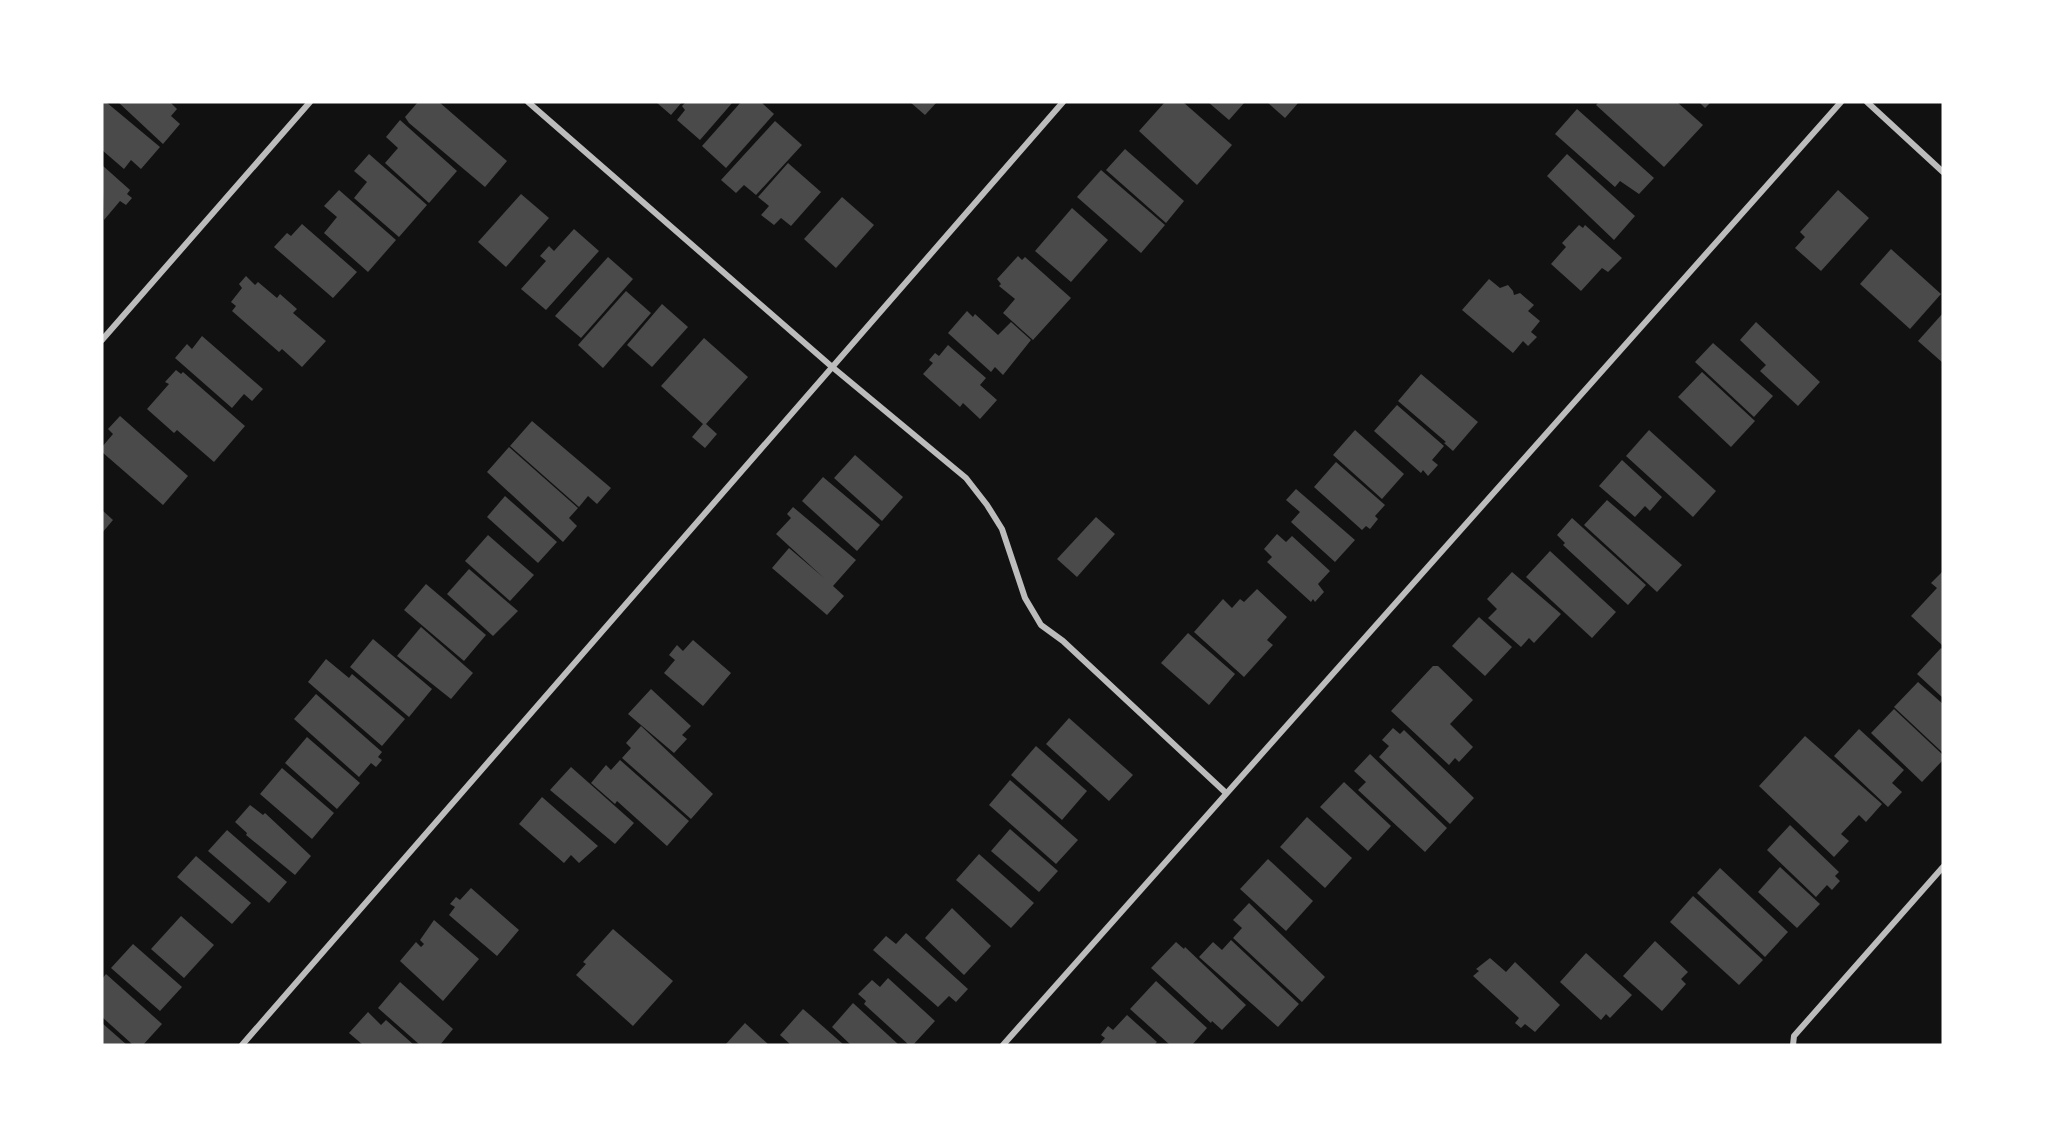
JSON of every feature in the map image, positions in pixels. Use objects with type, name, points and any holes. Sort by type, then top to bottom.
[{"type":"street","points":[[102,340],[310,102]]},
{"type":"street","points":[[528,102],[831,366],[966,477],[1002,529],[1025,598],[1041,625],[1063,641],[1226,793]]},
{"type":"street","points":[[242,1045],[1063,102]]},
{"type":"street","points":[[1004,1045],[1840,102]]},
{"type":"street","points":[[1867,102],[1943,172]]},
{"type":"street","points":[[1793,1045],[1794,1036],[1943,867]]},
{"type":"building","points":[[102,102],[106,102],[160,147],[141,169],[131,160],[124,169],[102,150]]},
{"type":"building","points":[[118,102],[170,102],[177,109],[171,116],[180,124],[163,144]]},
{"type":"building","points":[[418,102],[439,102],[507,161],[485,187],[409,123],[405,117]]},
{"type":"building","points":[[656,102],[682,102],[671,115]]},
{"type":"building","points":[[686,102],[733,102],[700,140],[677,120],[685,110],[682,106]]},
{"type":"building","points":[[741,102],[761,102],[774,114],[726,168],[702,146]]},
{"type":"building","points":[[910,102],[937,102],[925,115]]},
{"type":"building","points":[[1165,102],[1183,102],[1232,145],[1197,185],[1139,131]]},
{"type":"building","points":[[1208,102],[1245,102],[1229,120]]},
{"type":"building","points":[[1267,102],[1299,102],[1285,118]]},
{"type":"building","points":[[1599,102],[1677,102],[1703,125],[1664,167],[1596,105]]},
{"type":"building","points":[[1699,102],[1711,102],[1705,108]]},
{"type":"building","points":[[1577,109],[1654,178],[1639,194],[1620,181],[1615,187],[1555,134]]},
{"type":"building","points":[[400,120],[457,171],[429,203],[385,163],[398,148],[386,137]]},
{"type":"building","points":[[775,121],[802,145],[756,195],[744,185],[736,193],[721,180]]},
{"type":"building","points":[[1125,149],[1184,201],[1166,223],[1106,170]]},
{"type":"building","points":[[369,154],[427,205],[399,237],[354,198],[367,182],[354,171]]},
{"type":"building","points":[[1567,154],[1635,216],[1614,240],[1547,176]]},
{"type":"building","points":[[788,163],[821,192],[791,226],[781,218],[774,225],[761,215],[769,206],[758,197]]},
{"type":"building","points":[[102,165],[130,190],[127,194],[132,198],[126,205],[120,201],[104,220]]},
{"type":"building","points":[[1101,170],[1165,225],[1141,253],[1077,197]]},
{"type":"building","points":[[339,190],[396,240],[368,272],[324,233],[337,217],[324,206]]},
{"type":"building","points":[[1838,190],[1869,218],[1821,271],[1795,248],[1805,237],[1800,232]]},
{"type":"building","points":[[521,194],[549,218],[506,267],[478,242]]},
{"type":"building","points":[[842,197],[874,225],[836,268],[804,239]]},
{"type":"building","points":[[1072,208],[1108,240],[1071,282],[1035,251]]},
{"type":"building","points":[[302,224],[357,272],[333,298],[274,247],[287,233],[291,236]]},
{"type":"building","points":[[1579,225],[1583,228],[1585,225],[1622,258],[1608,272],[1602,268],[1581,291],[1551,264],[1566,247],[1562,243]]},
{"type":"building","points":[[574,229],[599,251],[546,310],[521,289],[546,261],[540,256],[549,246],[554,251]]},
{"type":"building","points":[[1891,249],[1941,294],[1910,329],[1860,284]]},
{"type":"building","points":[[1018,256],[1022,260],[1025,257],[1071,298],[1033,340],[1003,313],[1015,299],[999,286],[1001,284],[997,279]]},
{"type":"building","points":[[608,257],[633,279],[581,338],[555,316]]},
{"type":"building","points":[[246,276],[255,285],[258,282],[277,298],[280,294],[297,309],[293,313],[326,341],[302,367],[282,349],[279,352],[232,311],[236,306],[231,302],[242,288],[239,284]]},
{"type":"building","points":[[1489,279],[1500,288],[1508,285],[1514,295],[1520,293],[1534,305],[1528,311],[1540,321],[1531,332],[1537,337],[1528,346],[1523,341],[1513,353],[1462,310]]},
{"type":"building","points":[[626,291],[651,313],[603,368],[578,345]]},
{"type":"building","points":[[662,304],[688,327],[652,367],[627,345]]},
{"type":"building","points":[[967,311],[973,317],[975,314],[998,335],[1011,322],[1031,340],[1003,375],[995,367],[991,372],[948,333]]},
{"type":"building","points":[[1943,313],[1943,363],[1918,341]]},
{"type":"building","points":[[1756,322],[1820,382],[1798,406],[1760,371],[1766,365],[1740,340]]},
{"type":"building","points":[[202,336],[263,389],[252,401],[244,394],[232,408],[175,358],[187,344],[192,349]]},
{"type":"building","points":[[704,338],[748,377],[706,424],[717,434],[705,448],[692,437],[703,424],[661,386]]},
{"type":"building","points":[[1713,343],[1773,396],[1754,417],[1695,362]]},
{"type":"building","points":[[948,345],[986,378],[980,385],[997,400],[980,419],[963,403],[960,407],[923,374],[933,363],[929,360],[935,353],[939,356]]},
{"type":"building","points":[[176,370],[181,374],[183,372],[245,426],[214,462],[177,430],[174,433],[147,409],[169,384],[165,382]]},
{"type":"building","points":[[1702,372],[1755,421],[1731,447],[1678,397]]},
{"type":"building","points":[[1421,374],[1478,422],[1453,451],[1444,443],[1446,442],[1398,401]]},
{"type":"building","points":[[1397,405],[1444,446],[1432,460],[1438,465],[1428,476],[1423,470],[1421,473],[1374,431]]},
{"type":"building","points":[[120,416],[188,476],[163,505],[102,452],[102,447],[113,434],[108,429]]},
{"type":"building","points":[[532,421],[611,488],[597,504],[588,496],[579,507],[510,446]]},
{"type":"building","points":[[1355,430],[1404,474],[1382,499],[1333,455]]},
{"type":"building","points":[[1649,430],[1716,491],[1693,517],[1626,456]]},
{"type":"building","points":[[509,447],[578,508],[569,518],[577,526],[563,542],[487,472]]},
{"type":"building","points":[[855,455],[903,497],[882,521],[834,478]]},
{"type":"building","points":[[1622,460],[1662,497],[1650,511],[1645,506],[1635,517],[1599,486]]},
{"type":"building","points":[[1336,462],[1385,505],[1375,516],[1378,519],[1370,529],[1366,526],[1362,530],[1314,487]]},
{"type":"building","points":[[823,477],[880,525],[857,551],[802,501]]},
{"type":"building","points":[[1296,489],[1355,540],[1335,562],[1291,522],[1300,512],[1286,500]]},
{"type":"building","points":[[505,496],[557,542],[538,563],[487,517]]},
{"type":"building","points":[[1607,500],[1682,565],[1657,592],[1584,525]]},
{"type":"building","points":[[793,507],[856,560],[833,586],[844,596],[827,615],[772,568],[789,548],[824,578],[776,534],[791,518],[787,514]]},
{"type":"building","points":[[102,510],[113,520],[102,533]]},
{"type":"building","points":[[1096,517],[1115,534],[1077,577],[1057,559]]},
{"type":"building","points":[[1572,518],[1646,585],[1628,605],[1563,545],[1565,543],[1557,535]]},
{"type":"building","points":[[1277,534],[1286,542],[1292,536],[1330,571],[1318,584],[1324,592],[1315,602],[1313,599],[1311,602],[1267,562],[1272,557],[1264,549]]},
{"type":"building","points":[[488,535],[534,575],[510,601],[465,561]]},
{"type":"building","points":[[1550,551],[1616,612],[1592,638],[1526,577]]},
{"type":"building","points":[[469,569],[518,611],[493,636],[447,594]]},
{"type":"building","points":[[1943,571],[1943,646],[1911,616],[1937,588],[1931,583]]},
{"type":"building","points":[[1512,572],[1561,614],[1534,643],[1529,638],[1521,647],[1488,618],[1497,609],[1487,599]]},
{"type":"building","points":[[426,584],[486,635],[464,661],[404,610]]},
{"type":"building","points":[[1257,589],[1287,617],[1267,640],[1273,645],[1244,677],[1194,632],[1223,599],[1232,608],[1240,599],[1244,602]]},
{"type":"building","points":[[1479,617],[1512,647],[1485,676],[1452,646]]},
{"type":"building","points":[[421,627],[473,673],[451,699],[397,656]]},
{"type":"building","points":[[1188,633],[1235,674],[1209,705],[1161,663]]},
{"type":"building","points":[[373,639],[432,689],[409,717],[350,667]]},
{"type":"building","points":[[693,640],[731,673],[703,706],[664,673],[675,660],[669,655],[677,645],[683,651]]},
{"type":"building","points":[[1941,648],[1943,650],[1943,698],[1917,674]]},
{"type":"building","points":[[326,659],[349,678],[352,674],[405,719],[382,746],[308,682]]},
{"type":"building","points":[[1433,666],[1438,666],[1473,700],[1450,724],[1473,747],[1459,762],[1455,758],[1449,765],[1391,711]]},
{"type":"building","points":[[1918,682],[1943,704],[1943,753],[1894,707]]},
{"type":"building","points":[[651,689],[691,726],[682,735],[687,739],[674,753],[628,714]]},
{"type":"building","points":[[316,694],[382,752],[378,757],[382,760],[376,767],[371,763],[359,777],[294,719]]},
{"type":"building","points":[[1894,709],[1943,755],[1943,760],[1922,782],[1871,733]]},
{"type":"building","points":[[1069,718],[1133,775],[1109,801],[1046,744]]},
{"type":"building","points":[[641,726],[713,794],[691,819],[622,758],[631,748],[626,743]]},
{"type":"building","points":[[1393,728],[1400,734],[1404,730],[1474,798],[1450,824],[1379,757],[1389,746],[1382,740]]},
{"type":"building","points":[[1859,729],[1904,770],[1892,783],[1902,792],[1888,807],[1834,756]]},
{"type":"building","points":[[1805,736],[1882,804],[1866,822],[1859,815],[1841,834],[1849,841],[1834,857],[1759,786]]},
{"type":"building","points":[[307,737],[360,783],[337,809],[285,763]]},
{"type":"building","points":[[1036,746],[1087,791],[1062,820],[1011,775]]},
{"type":"building","points":[[1370,754],[1447,828],[1425,852],[1358,790],[1366,782],[1354,771]]},
{"type":"building","points":[[620,760],[689,821],[667,846],[617,801],[615,804],[591,783],[606,765],[611,770]]},
{"type":"building","points":[[571,767],[634,823],[615,844],[550,790]]},
{"type":"building","points":[[282,768],[334,813],[312,839],[260,794]]},
{"type":"building","points":[[1010,780],[1078,840],[1056,864],[989,805]]},
{"type":"building","points":[[1344,782],[1391,826],[1368,851],[1320,807]]},
{"type":"building","points":[[542,797],[598,846],[579,863],[571,855],[564,863],[519,824]]},
{"type":"building","points":[[250,805],[263,815],[265,813],[311,856],[295,875],[246,835],[247,833],[235,822]]},
{"type":"building","points":[[1307,817],[1352,858],[1325,888],[1280,847]]},
{"type":"building","points":[[1790,825],[1839,872],[1835,876],[1840,881],[1832,890],[1827,885],[1816,897],[1767,850]]},
{"type":"building","points":[[1010,829],[1058,871],[1039,892],[991,851]]},
{"type":"building","points":[[227,830],[287,882],[269,903],[208,851]]},
{"type":"building","points":[[979,854],[1034,903],[1011,928],[956,880]]},
{"type":"building","points":[[196,856],[251,903],[232,924],[177,877]]},
{"type":"building","points":[[1268,859],[1313,901],[1286,931],[1240,889]]},
{"type":"building","points":[[1780,867],[1820,904],[1797,928],[1758,892]]},
{"type":"building","points":[[1720,868],[1788,932],[1765,957],[1697,893]]},
{"type":"building","points":[[471,888],[519,930],[497,956],[449,915],[455,907],[450,904],[456,897],[460,900]]},
{"type":"building","points":[[1693,896],[1763,960],[1739,985],[1670,922]]},
{"type":"building","points":[[1249,903],[1325,977],[1302,1002],[1233,938],[1242,928],[1233,920]]},
{"type":"building","points":[[952,908],[991,946],[964,975],[925,938]]},
{"type":"building","points":[[181,916],[214,945],[184,978],[151,949]]},
{"type":"building","points":[[434,920],[479,959],[443,1001],[400,961],[416,942],[421,947],[424,944],[420,940]]},
{"type":"building","points":[[613,929],[673,981],[633,1026],[576,975],[586,964],[583,962]]},
{"type":"building","points":[[906,933],[968,989],[956,1002],[949,996],[938,1007],[873,950],[886,936],[896,944]]},
{"type":"building","points":[[1231,940],[1299,1004],[1278,1027],[1199,957],[1213,942],[1222,950]]},
{"type":"building","points":[[1655,941],[1688,972],[1681,979],[1686,984],[1662,1011],[1623,976]]},
{"type":"building","points":[[1176,942],[1184,949],[1185,947],[1246,1005],[1222,1030],[1212,1021],[1211,1023],[1151,968]]},
{"type":"building","points":[[133,944],[182,987],[160,1011],[111,968]]},
{"type":"building","points":[[1586,953],[1632,995],[1610,1018],[1606,1014],[1601,1020],[1560,982]]},
{"type":"building","points":[[1490,958],[1506,972],[1515,962],[1560,1005],[1535,1032],[1525,1024],[1521,1028],[1515,1023],[1519,1018],[1473,976],[1479,971],[1476,969]]},
{"type":"building","points":[[106,974],[162,1024],[143,1045],[132,1044],[102,1017],[102,979]]},
{"type":"building","points":[[888,978],[935,1021],[913,1045],[909,1045],[864,1004],[866,1001],[858,994],[872,980],[880,987]]},
{"type":"building","points":[[1156,981],[1207,1028],[1192,1045],[1170,1045],[1130,1009]]},
{"type":"building","points":[[400,982],[453,1029],[440,1045],[420,1045],[378,1008]]},
{"type":"building","points":[[853,1003],[899,1045],[851,1045],[832,1027]]},
{"type":"building","points":[[803,1009],[844,1045],[791,1045],[780,1035]]},
{"type":"building","points":[[368,1012],[381,1025],[386,1020],[414,1045],[363,1045],[349,1033]]},
{"type":"building","points":[[1127,1015],[1157,1042],[1154,1045],[1099,1045],[1105,1038],[1101,1035],[1108,1026],[1113,1030]]},
{"type":"building","points":[[102,1023],[127,1045],[102,1045]]},
{"type":"building","points":[[745,1023],[769,1045],[725,1045]]}]
